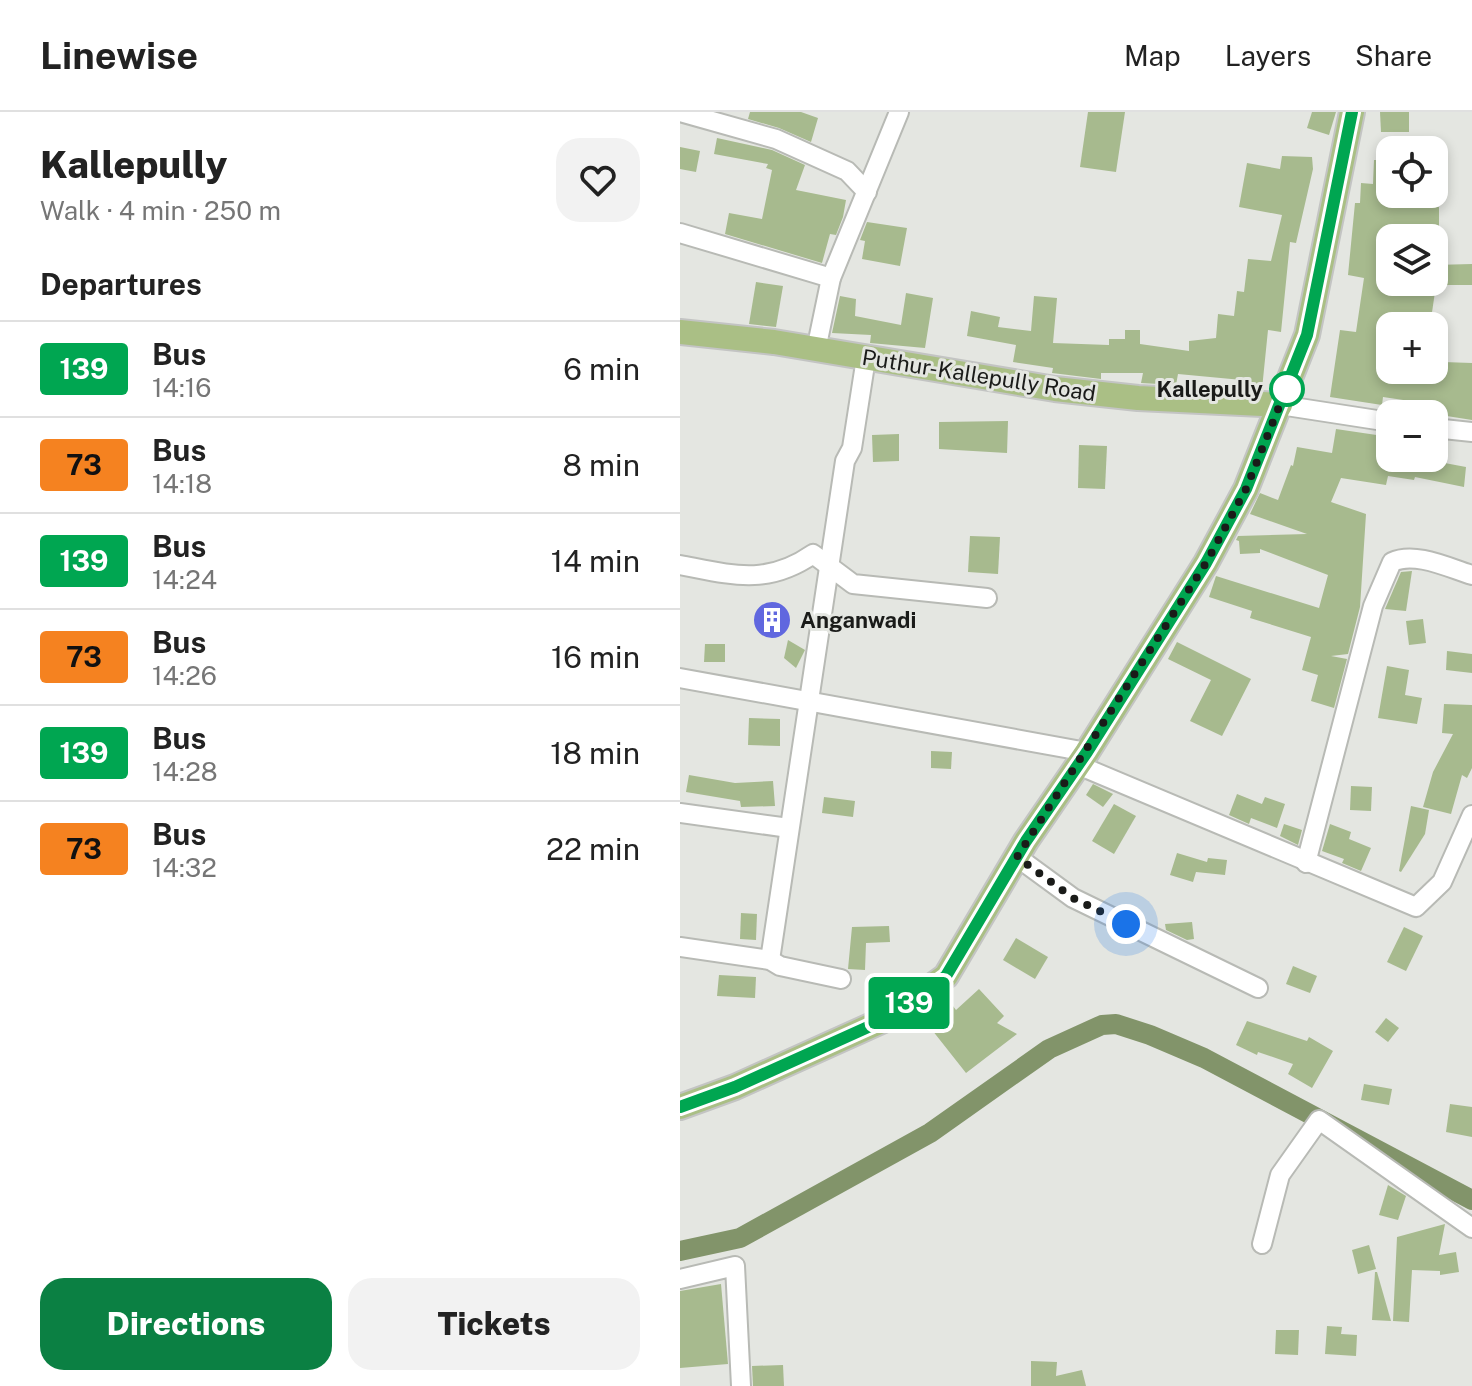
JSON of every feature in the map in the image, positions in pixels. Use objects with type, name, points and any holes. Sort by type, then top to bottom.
[{"type":"main road","points":[[680,1107],[735,1087],[888,1018],[946,976],[1017,857],[1206,563],[1246,489],[1307,335],[1346,114]]},
{"type":"main road","name":"Puthur-Kallepully Road","points":[[680,332],[816,350],[1068,391],[1280,405]]},
{"type":"street","points":[[680,112],[776,139],[847,171],[867,192]]},
{"type":"street","points":[[816,350],[831,278],[899,112]]},
{"type":"street","points":[[680,233],[831,278]]},
{"type":"street","points":[[770,960],[845,461],[852,448],[866,358]]},
{"type":"street","points":[[1280,405],[1376,420]]},
{"type":"street","points":[[1448,429],[1472,432]]},
{"type":"street","points":[[680,565],[721,573],[767,576],[791,570],[813,554],[853,584],[987,598]]},
{"type":"street","points":[[1306,863],[1373,606],[1392,562],[1402,557],[1472,575]]},
{"type":"street","points":[[680,678],[810,701],[1082,758],[1306,863],[1416,907],[1442,882],[1472,815]]},
{"type":"street","points":[[680,813],[789,828]]},
{"type":"street","points":[[1017,857],[1073,898],[1258,988]]},
{"type":"street","points":[[680,947],[770,960],[780,966],[841,979]]},
{"type":"street","points":[[1262,1244],[1280,1175],[1319,1120],[1472,1228]]},
{"type":"street","points":[[680,1279],[735,1266],[741,1386]]},
{"type":"building","points":[[750,112],[801,112],[818,118],[811,142],[748,119]]},
{"type":"building","points":[[1088,112],[1125,112],[1116,172],[1080,167]]},
{"type":"building","points":[[1312,112],[1336,112],[1329,135],[1307,128]]},
{"type":"building","points":[[1380,112],[1409,112],[1409,132],[1381,132]]},
{"type":"building","points":[[717,138],[772,150],[805,165],[796,190],[846,200],[843,217],[836,235],[830,234],[822,263],[725,234],[729,213],[762,219],[772,170],[766,168],[768,164],[714,154]]},
{"type":"building","points":[[680,147],[700,151],[696,172],[680,169]]},
{"type":"building","points":[[1282,156],[1312,157],[1313,169],[1296,243],[1290,242],[1281,332],[1268,330],[1262,389],[1241,388],[1242,380],[1178,374],[1176,385],[1141,383],[1143,373],[1101,373],[1101,379],[1052,373],[1053,368],[1013,362],[1016,345],[967,336],[971,311],[1000,317],[998,327],[1031,331],[1034,296],[1057,298],[1053,343],[1109,345],[1109,339],[1125,339],[1125,330],[1140,330],[1140,344],[1189,351],[1189,341],[1216,338],[1218,314],[1234,316],[1237,291],[1244,292],[1248,259],[1271,261],[1282,215],[1239,207],[1247,163],[1280,169]]},
{"type":"building","points":[[1376,160],[1376,208],[1439,208],[1439,224],[1376,224],[1376,296],[1434,296],[1432,312],[1376,312],[1376,384],[1448,384],[1448,362],[1472,363],[1472,420],[1448,416],[1448,400],[1383,397],[1383,400],[1376,400],[1376,404],[1330,397],[1340,330],[1356,332],[1364,278],[1348,275],[1355,203],[1360,203],[1361,183],[1373,184]]},
{"type":"building","points":[[867,222],[907,228],[900,266],[862,259],[865,241],[860,240]]},
{"type":"building","points":[[1472,264],[1472,285],[1448,285],[1448,265]]},
{"type":"building","points":[[756,282],[783,286],[776,327],[749,324]]},
{"type":"building","points":[[906,293],[933,298],[925,348],[870,343],[871,335],[832,333],[840,296],[856,299],[855,316],[901,325]]},
{"type":"building","points":[[1008,421],[1007,453],[939,449],[939,422]]},
{"type":"building","points":[[1336,429],[1376,435],[1376,472],[1448,472],[1448,464],[1466,467],[1464,487],[1415,477],[1414,480],[1388,476],[1386,485],[1341,478],[1331,502],[1366,514],[1360,607],[1348,654],[1331,656],[1347,659],[1334,708],[1311,701],[1318,675],[1302,670],[1311,637],[1250,618],[1252,611],[1209,597],[1216,576],[1319,608],[1328,575],[1260,549],[1260,553],[1240,554],[1239,541],[1236,540],[1238,536],[1307,534],[1250,514],[1260,493],[1278,500],[1293,466],[1297,447],[1332,453]]},
{"type":"building","points":[[899,434],[899,461],[873,462],[872,435]]},
{"type":"building","points":[[1079,445],[1107,446],[1105,489],[1078,488]]},
{"type":"building","points":[[970,536],[1000,537],[998,574],[968,572]]},
{"type":"building","points":[[1412,571],[1406,611],[1385,609],[1401,572]]},
{"type":"building","points":[[1423,619],[1426,643],[1409,645],[1406,621]]},
{"type":"building","points":[[788,640],[805,650],[796,668],[784,658]]},
{"type":"building","points":[[1177,642],[1251,679],[1222,736],[1190,721],[1211,680],[1168,659]]},
{"type":"building","points":[[705,644],[725,644],[725,662],[704,662]]},
{"type":"building","points":[[1447,651],[1472,654],[1472,673],[1446,670]]},
{"type":"building","points":[[1387,666],[1409,670],[1405,695],[1422,698],[1417,724],[1378,718]]},
{"type":"building","points":[[1444,704],[1472,705],[1472,768],[1467,778],[1462,775],[1451,814],[1423,807],[1433,772],[1453,734],[1442,733]]},
{"type":"building","points":[[749,718],[780,719],[780,746],[748,745]]},
{"type":"building","points":[[931,751],[952,752],[951,769],[931,768]]},
{"type":"building","points":[[689,775],[735,783],[773,781],[775,806],[741,807],[740,801],[686,792]]},
{"type":"building","points":[[1093,784],[1113,794],[1103,807],[1086,795]]},
{"type":"building","points":[[1351,786],[1372,787],[1371,811],[1350,810]]},
{"type":"building","points":[[1237,794],[1262,804],[1265,797],[1285,804],[1277,828],[1251,818],[1249,824],[1229,815]]},
{"type":"building","points":[[824,797],[855,801],[853,817],[822,813]]},
{"type":"building","points":[[1114,804],[1136,816],[1114,854],[1092,841]]},
{"type":"building","points":[[1411,806],[1429,810],[1425,834],[1401,872],[1399,871]]},
{"type":"building","points":[[1284,824],[1302,830],[1298,845],[1280,836]]},
{"type":"building","points":[[1330,824],[1351,832],[1349,839],[1371,848],[1361,871],[1342,863],[1344,859],[1322,851]]},
{"type":"building","points":[[1177,853],[1207,862],[1208,858],[1227,860],[1225,875],[1196,872],[1193,882],[1170,875]]},
{"type":"building","points":[[741,913],[757,914],[756,940],[740,939]]},
{"type":"building","points":[[1192,922],[1194,939],[1187,940],[1166,930],[1165,924]]},
{"type":"building","points":[[889,926],[890,942],[866,943],[865,970],[848,969],[852,927]]},
{"type":"building","points":[[1404,927],[1423,936],[1406,971],[1387,962]]},
{"type":"building","points":[[1016,938],[1048,957],[1035,979],[1003,960]]},
{"type":"building","points":[[1293,966],[1317,976],[1310,993],[1286,984]]},
{"type":"building","points":[[719,975],[756,977],[755,998],[717,996]]},
{"type":"building","points":[[979,989],[1004,1016],[997,1023],[1017,1034],[966,1073],[921,1016],[946,997],[956,1010]]},
{"type":"building","points":[[1386,1018],[1399,1028],[1388,1042],[1375,1032]]},
{"type":"building","points":[[1247,1021],[1307,1041],[1309,1037],[1333,1051],[1312,1088],[1288,1074],[1293,1064],[1258,1052],[1257,1055],[1236,1045]]},
{"type":"building","points":[[1364,1084],[1392,1089],[1389,1105],[1361,1100]]},
{"type":"building","points":[[1450,1104],[1472,1107],[1472,1137],[1446,1132]]},
{"type":"building","points":[[1388,1185],[1406,1196],[1398,1220],[1379,1215]]},
{"type":"building","points":[[1445,1224],[1439,1255],[1456,1252],[1459,1272],[1440,1275],[1440,1271],[1412,1270],[1409,1322],[1393,1321],[1397,1237]]},
{"type":"building","points":[[1369,1245],[1376,1269],[1358,1274],[1352,1250]]},
{"type":"building","points":[[1377,1272],[1391,1321],[1372,1320]]},
{"type":"building","points":[[721,1284],[728,1364],[680,1368],[680,1291]]},
{"type":"building","points":[[1327,1326],[1342,1327],[1341,1334],[1357,1335],[1356,1356],[1325,1354]]},
{"type":"building","points":[[1276,1330],[1299,1330],[1298,1355],[1275,1354]]},
{"type":"building","points":[[1031,1361],[1057,1362],[1056,1376],[1082,1370],[1086,1386],[1031,1386]]},
{"type":"building","points":[[783,1365],[784,1386],[753,1386],[752,1366]]},
{"type":"waterway","points":[[680,1251],[740,1238],[930,1133],[1049,1049],[1102,1025],[1116,1024],[1204,1058],[1472,1200]]},
{"type":"bus line","name":"139","points":[[680,1107],[735,1087],[888,1018],[946,976],[1026,841],[1087,752],[1206,563],[1246,489],[1307,335],[1352,112]]},
{"type":"place","name":"Kallepully","points":[[1287,389]]},
{"type":"place","name":"Anganwadi","points":[[772,620]]},
{"type":"route","points":[[1126,924],[1073,898],[1017,857],[1206,563],[1246,489],[1289,382],[1287,389]]}]
